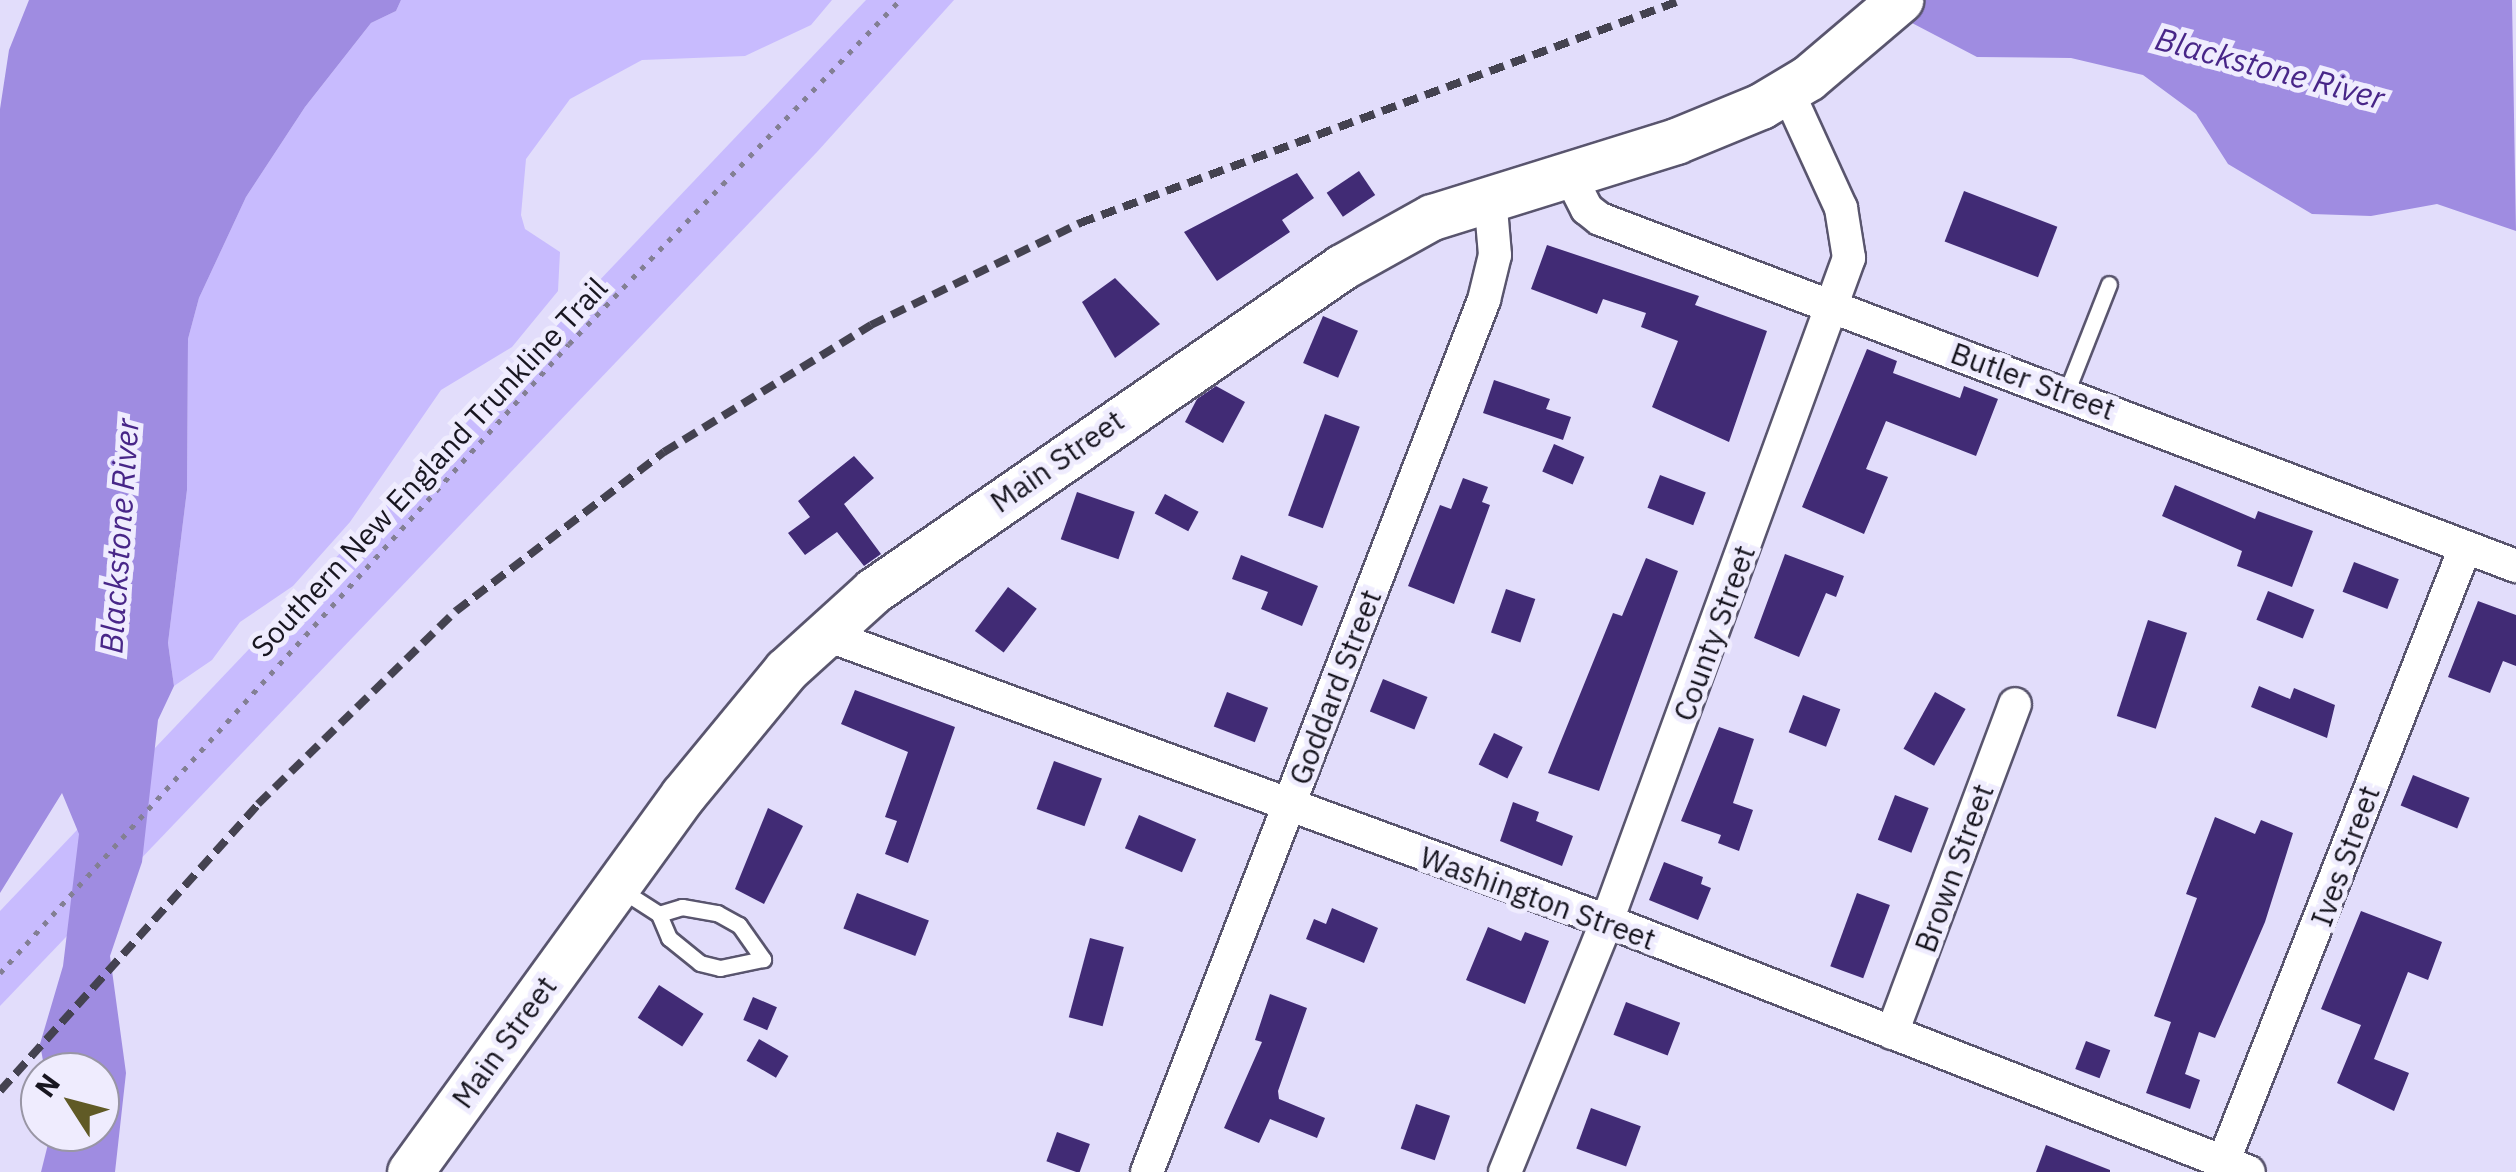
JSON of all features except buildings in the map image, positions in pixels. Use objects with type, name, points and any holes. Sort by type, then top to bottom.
[{"type":"main road","name":"Main Street","points":[[418,1170],[616,887],[729,738],[824,634],[889,580],[1260,320],[1387,241],[1490,197],[1717,126],[1798,84],[1900,0]]},
{"type":"street","name":"County Street","points":[[1504,1172],[1608,921],[1848,258],[1849,232],[1798,84]]},
{"type":"street","name":"Butler Street","points":[[1569,174],[1587,209],[1600,218],[2516,566]]},
{"type":"street","name":"Goddard Street","points":[[1146,1172],[1484,300],[1495,255],[1490,197]]},
{"type":"street","name":"Ives Street","points":[[2236,1168],[2466,548]]},
{"type":"street","name":"Washington Street","points":[[824,634],[1608,921],[2236,1168]]},
{"type":"street","name":"Brown Street","points":[[1892,1033],[2015,704]]},
{"type":"lane","points":[[2066,393],[2110,284]]},
{"type":"lane","points":[[616,887],[659,914],[669,938],[700,963],[720,968],[763,958],[739,926],[717,912],[682,907],[659,914]]},
{"type":"path","name":"Southern New England Trunkline Trail","points":[[0,972],[570,344],[900,0]]},
{"type":"shaded area","points":[[401,0],[832,0],[811,25],[745,56],[642,60],[570,99],[526,159],[521,215],[525,229],[560,252],[558,291],[512,347],[441,390],[350,522],[293,586],[240,622],[212,660],[174,686],[168,643],[187,490],[188,339],[199,298],[246,197],[305,107],[371,23],[396,11]]},
{"type":"shaded area","points":[[866,0],[954,0],[817,152],[0,1006],[0,911]]},
{"type":"water","name":"Blackstone River","points":[[29,0],[401,0],[396,11],[371,23],[305,107],[246,197],[199,298],[188,339],[187,490],[168,643],[174,686],[158,720],[142,862],[110,956],[126,1073],[120,1127],[120,1052],[41,1052],[40,1044],[63,966],[79,834],[62,793],[0,893],[0,109],[9,50]]},
{"type":"water","name":"Blackstone River","points":[[1868,0],[2512,0],[2516,231],[2437,204],[2371,216],[2312,214],[2228,164],[2196,114],[2143,75],[2071,58],[1977,57]]},
{"type":"water","points":[[46,1152],[117,1152],[115,1172],[41,1172]]},
{"type":"railway","points":[[0,1091],[258,804],[456,611],[664,452],[871,325],[1080,223],[1682,0]]}]
